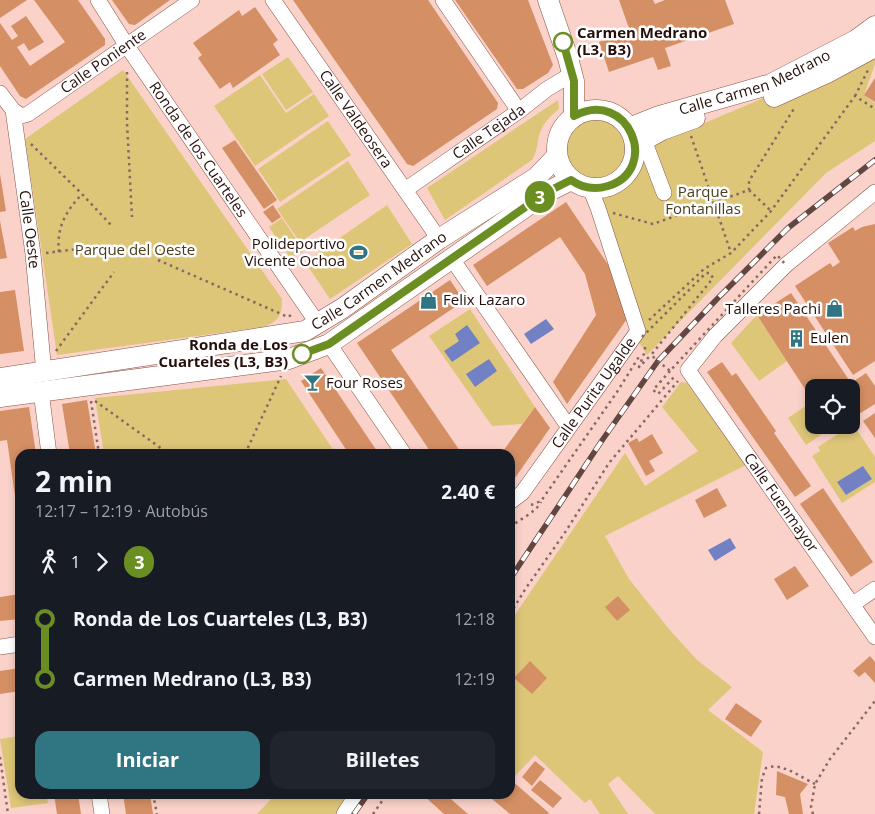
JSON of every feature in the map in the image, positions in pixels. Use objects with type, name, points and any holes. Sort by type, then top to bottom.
[{"type":"main road","points":[[548,0],[573,77],[584,96],[602,110]]},
{"type":"main road","name":"Calle Carmen Medrano","points":[[636,137],[659,116],[771,84],[856,40],[875,26]]},
{"type":"main road","name":"Calle Carmen Medrano","points":[[636,137],[774,97],[827,73],[873,56]]},
{"type":"main road","points":[[573,77],[574,116]]},
{"type":"main road","points":[[585,110],[609,112],[620,118],[636,137],[635,157],[631,168],[623,178],[613,185],[602,188],[590,188],[571,180],[562,169],[557,156],[560,134],[566,124],[574,116],[585,110]]},
{"type":"main road","name":"Calle Carmen Medrano","points":[[0,398],[48,378],[305,331],[344,308],[438,239],[537,177],[557,156]]},
{"type":"main road","name":"Calle Carmen Medrano","points":[[0,378],[48,378],[289,359],[329,344],[547,192],[571,180]]},
{"type":"street","name":"Ronda de los Cuarteles","points":[[98,0],[127,46],[318,324]]},
{"type":"street","name":"Calle Poniente","points":[[13,110],[21,116],[28,114],[192,0]]},
{"type":"street","name":"Calle Valdeosera","points":[[274,0],[438,239]]},
{"type":"street","points":[[443,0],[520,111]]},
{"type":"street","name":"Calle Tejada","points":[[405,190],[520,111],[547,89],[573,77]]},
{"type":"street","name":"Calle Oeste","points":[[0,93],[13,110],[48,378],[50,449]]},
{"type":"street","points":[[636,137],[664,193]]},
{"type":"street","name":"Calle Purita Ugalde","points":[[515,498],[526,488],[568,426],[640,334],[590,188]]},
{"type":"street","points":[[682,372],[786,265],[875,192]]},
{"type":"street","points":[[452,259],[568,426]]},
{"type":"street","points":[[329,344],[401,449]]},
{"type":"street","name":"Calle Fuenmayor","points":[[682,372],[853,604],[875,637]]},
{"type":"street","points":[[853,604],[875,589]]},
{"type":"street","points":[[0,647],[15,645]]},
{"type":"street","points":[[100,799],[102,814]]},
{"type":"street","points":[[344,814],[354,799]]},
{"type":"path","points":[[127,46],[127,123],[132,218]]},
{"type":"path","points":[[640,334],[704,269],[731,253],[771,211],[855,96],[873,56]]},
{"type":"path","points":[[855,96],[875,109]]},
{"type":"path","points":[[771,211],[749,190],[749,180],[798,101]]},
{"type":"path","points":[[686,121],[731,253]]},
{"type":"path","points":[[29,142],[111,225]]},
{"type":"path","points":[[598,208],[653,224],[749,190]]},
{"type":"path","points":[[59,252],[57,238],[60,228],[73,203],[82,194]]},
{"type":"path","points":[[33,254],[101,246]]},
{"type":"path","points":[[682,372],[658,394],[653,390],[777,255],[786,265]]},
{"type":"path","points":[[158,260],[288,317],[305,306]]},
{"type":"path","points":[[48,378],[53,355],[114,272]]},
{"type":"path","points":[[640,334],[706,273],[710,273],[714,278],[639,367],[646,351]]},
{"type":"path","points":[[515,524],[537,509],[641,354],[642,346]]},
{"type":"path","points":[[651,355],[670,371]]},
{"type":"path","points":[[247,449],[289,359]]},
{"type":"path","points":[[515,606],[609,463],[682,372]]},
{"type":"path","points":[[98,449],[91,398],[162,449]]},
{"type":"path","points":[[528,506],[541,501]]},
{"type":"path","points":[[812,814],[811,807],[815,784],[830,759],[875,701]]},
{"type":"path","points":[[0,757],[8,814]]},
{"type":"path","points":[[759,814],[762,778],[766,768],[772,766],[784,768],[815,784]]},
{"type":"path","points":[[154,799],[156,814]]},
{"type":"path","points":[[373,814],[384,799]]},
{"type":"green space","name":"Parque Fontanillas","points":[[875,47],[875,64],[864,95],[875,103],[875,141],[826,173],[647,355],[637,339],[599,200],[616,192],[640,171],[646,148],[773,94]]},
{"type":"green space","points":[[288,57],[313,92],[286,110],[262,74]]},
{"type":"green space","name":"Parque del Oeste","points":[[123,70],[282,299],[280,314],[273,322],[263,327],[57,355],[25,139]]},
{"type":"green space","points":[[260,75],[286,113],[314,94],[329,116],[255,166],[214,106]]},
{"type":"green space","points":[[558,100],[559,109],[544,124],[532,160],[445,220],[427,188]]},
{"type":"green space","points":[[591,119],[603,119],[614,124],[622,132],[627,143],[625,161],[614,174],[603,179],[591,179],[580,174],[572,166],[567,155],[567,143],[572,132],[580,124]]},
{"type":"green space","points":[[328,121],[351,155],[280,202],[258,169]]},
{"type":"green space","points":[[348,161],[370,195],[300,242],[277,209]]},
{"type":"green space","name":"Polideportivo Vicente Ochoa","points":[[387,205],[412,244],[330,299],[305,262]]},
{"type":"green space","points":[[282,218],[304,251],[291,259],[269,227]]},
{"type":"green space","points":[[470,309],[535,407],[522,424],[492,426],[429,336]]},
{"type":"green space","points":[[757,315],[787,361],[759,381],[731,343]]},
{"type":"green space","points":[[286,379],[333,449],[103,449],[95,398]]},
{"type":"green space","points":[[681,382],[687,383],[746,465],[605,536],[629,579],[669,629],[697,660],[732,687],[708,710],[763,752],[754,814],[655,814],[618,776],[608,784],[628,814],[600,814],[590,799],[585,803],[535,755],[515,776],[515,615],[625,453],[645,486],[698,451],[662,407]]},
{"type":"green space","points":[[805,406],[805,434],[822,434],[806,445],[788,418]]},
{"type":"green space","points":[[838,434],[860,434],[875,457],[875,482],[842,503],[812,456],[820,451],[818,447]]},
{"type":"green space","points":[[15,737],[15,799],[47,799],[48,803],[11,808],[0,739]]},
{"type":"green space","points":[[271,799],[347,799],[337,814],[257,814]]},
{"type":"water","points":[[546,319],[554,329],[531,344],[524,334]]},
{"type":"water","points":[[467,325],[480,343],[452,362],[444,351],[459,341],[455,334]]},
{"type":"water","points":[[489,359],[497,371],[475,387],[466,374]]},
{"type":"water","points":[[863,466],[872,479],[846,495],[837,482]]},
{"type":"water","points":[[730,538],[736,548],[715,561],[708,550]]},
{"type":"building","points":[[0,0],[27,0],[0,18]]},
{"type":"building","points":[[34,0],[78,0],[105,39],[105,45],[26,99],[20,96],[0,66],[0,23],[12,40],[18,36],[11,26],[26,16],[44,42],[29,51],[24,43],[17,47],[30,66],[65,42]]},
{"type":"building","points":[[112,0],[170,0],[135,25],[129,24]]},
{"type":"building","points":[[293,0],[428,0],[498,103],[497,109],[413,166],[407,164]]},
{"type":"building","points":[[455,0],[528,0],[553,65],[548,73],[523,89],[517,89]]},
{"type":"building","points":[[619,0],[653,0],[655,4],[665,0],[725,0],[734,24],[665,48],[671,66],[658,70],[653,57],[609,72],[599,42],[630,31]]},
{"type":"building","points":[[255,7],[278,40],[273,44],[280,55],[233,88],[230,82],[220,89],[198,58],[202,55],[193,43],[239,10],[242,16]]},
{"type":"building","points":[[875,78],[875,102],[864,95]]},
{"type":"building","points":[[235,140],[277,200],[264,209],[222,148]]},
{"type":"building","points":[[0,174],[6,211],[0,212]]},
{"type":"building","points":[[566,202],[609,266],[627,319],[567,404],[553,382],[596,315],[585,274],[560,237],[487,286],[473,265]]},
{"type":"building","points":[[273,205],[281,217],[272,223],[263,212]]},
{"type":"building","points":[[0,221],[7,258],[0,259]]},
{"type":"building","points":[[875,224],[875,361],[853,375],[795,286],[830,263],[833,267],[840,262],[828,243],[853,227],[855,231]]},
{"type":"building","points":[[450,280],[464,301],[391,350],[459,449],[429,449],[357,343]]},
{"type":"building","points":[[15,290],[24,351],[0,354],[0,292]]},
{"type":"building","name":"Eulen","points":[[791,293],[848,379],[805,379],[805,389],[757,315]]},
{"type":"building","points":[[722,362],[732,376],[736,373],[776,431],[774,433],[811,486],[795,497],[707,372]]},
{"type":"building","points":[[321,368],[376,449],[346,449],[301,381]]},
{"type":"building","name":"Eulen","points":[[866,373],[875,386],[875,404],[860,413],[860,379],[857,379]]},
{"type":"building","points":[[87,400],[95,449],[69,449],[62,404]]},
{"type":"building","points":[[29,407],[35,449],[15,449],[15,496],[7,440],[0,441],[0,411]]},
{"type":"building","points":[[535,407],[550,428],[515,478],[515,449],[505,449]]},
{"type":"building","points":[[875,413],[875,438],[863,421]]},
{"type":"building","points":[[652,434],[663,453],[649,461],[655,471],[646,476],[628,443],[637,438],[639,442]]},
{"type":"building","points":[[717,488],[727,506],[704,518],[695,500]]},
{"type":"building","points":[[823,488],[873,562],[851,577],[800,504]]},
{"type":"building","points":[[795,566],[809,586],[787,600],[774,579]]},
{"type":"building","points":[[15,595],[15,620],[0,621],[0,597]]},
{"type":"building","points":[[618,596],[630,610],[617,621],[605,607]]},
{"type":"building","points":[[870,656],[875,662],[875,683],[865,672],[859,677],[853,671]]},
{"type":"building","points":[[530,661],[547,678],[532,694],[515,677]]},
{"type":"building","points":[[15,669],[15,692],[0,694],[0,671]]},
{"type":"building","points":[[736,703],[762,721],[751,737],[725,719]]},
{"type":"building","points":[[535,761],[545,769],[532,786],[522,777]]},
{"type":"building","points":[[777,771],[808,784],[800,794],[803,814],[789,814],[785,797],[776,795]]},
{"type":"building","points":[[540,780],[562,798],[553,808],[531,790]]},
{"type":"building","points":[[515,783],[549,813],[548,814],[510,814],[492,799],[515,799]]},
{"type":"building","points":[[55,799],[79,799],[81,814],[57,814]]},
{"type":"building","points":[[124,799],[151,799],[153,814],[126,814]]},
{"type":"building","points":[[428,799],[451,799],[468,814],[444,814]]},
{"type":"railway","points":[[515,571],[603,439],[658,361],[788,228],[875,160]]},
{"type":"railway","points":[[354,814],[364,799]]},
{"type":"bus line","name":"3","points":[[302,354],[329,344],[357,326],[547,192],[571,180],[590,188],[602,188],[613,185],[623,178],[631,168],[635,157],[635,145],[629,128],[620,118],[609,112],[585,110],[574,116],[574,81],[563,42]]},
{"type":"place","name":"Carmen Medrano (L3, B3)","points":[[563,42]]},
{"type":"place","name":"Polideportivo Vicente Ochoa","points":[[359,253]]},
{"type":"place","name":"Felix Lazaro","points":[[429,300]]},
{"type":"place","name":"Talleres Pachi","points":[[835,309]]},
{"type":"place","name":"Eulen","points":[[796,338]]},
{"type":"place","name":"Ronda de Los Cuarteles (L3, B3)","points":[[302,354]]},
{"type":"place","name":"Four Roses","points":[[312,383]]}]
